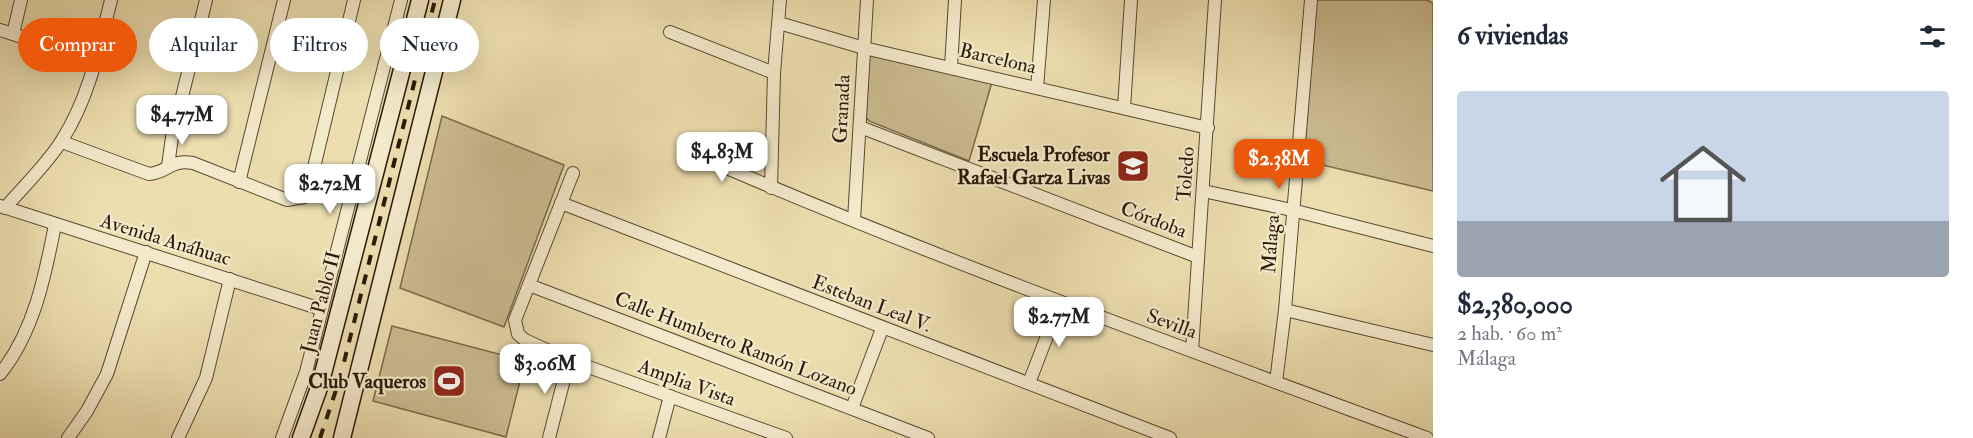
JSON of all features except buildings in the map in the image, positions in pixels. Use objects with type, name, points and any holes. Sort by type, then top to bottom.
[{"type":"main road","name":"Juan Pablo II","points":[[301,438],[320,385],[420,0]]},
{"type":"main road","points":[[342,438],[452,0]]},
{"type":"street","points":[[13,34],[21,0]]},
{"type":"street","points":[[107,18],[111,0]]},
{"type":"street","points":[[168,166],[172,137],[206,0]]},
{"type":"street","points":[[239,182],[284,0]]},
{"type":"street","points":[[62,142],[149,174],[159,173],[180,161],[193,163],[287,200],[304,197],[311,180],[354,0]]},
{"type":"street","points":[[282,438],[306,372],[401,0]]},
{"type":"street","points":[[771,188],[774,73],[780,0]]},
{"type":"street","name":"Granada","points":[[855,220],[867,0]]},
{"type":"street","points":[[951,67],[955,0]]},
{"type":"street","points":[[1037,87],[1044,0]]},
{"type":"street","points":[[1124,108],[1131,0]]},
{"type":"street","name":"Toledo","points":[[1192,351],[1215,0]]},
{"type":"street","name":"Málaga","points":[[1276,382],[1285,310],[1311,0]]},
{"type":"street","name":"Barcelona","points":[[779,23],[864,48],[1208,128]]},
{"type":"street","points":[[0,30],[18,36]]},
{"type":"street","points":[[670,32],[774,73]]},
{"type":"street","points":[[3,207],[62,142],[87,90],[93,72]]},
{"type":"street","name":"Córdoba","points":[[860,127],[1198,257]]},
{"type":"street","name":"Sevilla","points":[[685,150],[771,188],[1060,302],[1427,438]]},
{"type":"street","points":[[529,285],[573,172]]},
{"type":"street","points":[[1203,191],[1292,210],[1433,246]]},
{"type":"street","name":"Esteban Leal V.","points":[[561,203],[1170,438]]},
{"type":"street","name":"Avenida Anáhuac","points":[[3,207],[321,309]]},
{"type":"street","points":[[0,374],[22,340],[34,308],[45,274],[55,225]]},
{"type":"street","points":[[68,438],[87,411],[107,374],[146,252]]},
{"type":"street","points":[[178,438],[206,378],[230,279]]},
{"type":"street","name":"Amplia Vista","points":[[529,285],[515,320],[518,334],[525,340],[569,360],[786,438]]},
{"type":"street","name":"Calle Humberto Ramón Lozano","points":[[529,285],[852,408],[897,432],[928,438]]},
{"type":"street","points":[[1029,383],[1060,302]]},
{"type":"street","points":[[1285,310],[1433,345]]},
{"type":"street","points":[[852,408],[882,328]]},
{"type":"street","points":[[549,438],[569,360]]},
{"type":"street","points":[[659,438],[670,396]]},
{"type":"shaded area","points":[[1316,0],[1427,0],[1433,3],[1433,191],[1301,160]]},
{"type":"shaded area","points":[[874,52],[992,82],[969,161],[869,121],[866,117],[869,56]]},
{"type":"shaded area","points":[[442,116],[564,165],[504,327],[400,288]]},
{"type":"shaded area","name":"Club Vaqueros","points":[[392,326],[525,361],[506,437],[373,401]]},
{"type":"railway","points":[[320,438],[340,378],[435,0]]},
{"type":"place","name":"Escuela Profesor Rafael Garza Livas","points":[[1133,166]]},
{"type":"place","name":"Club Vaqueros","points":[[449,381]]}]
